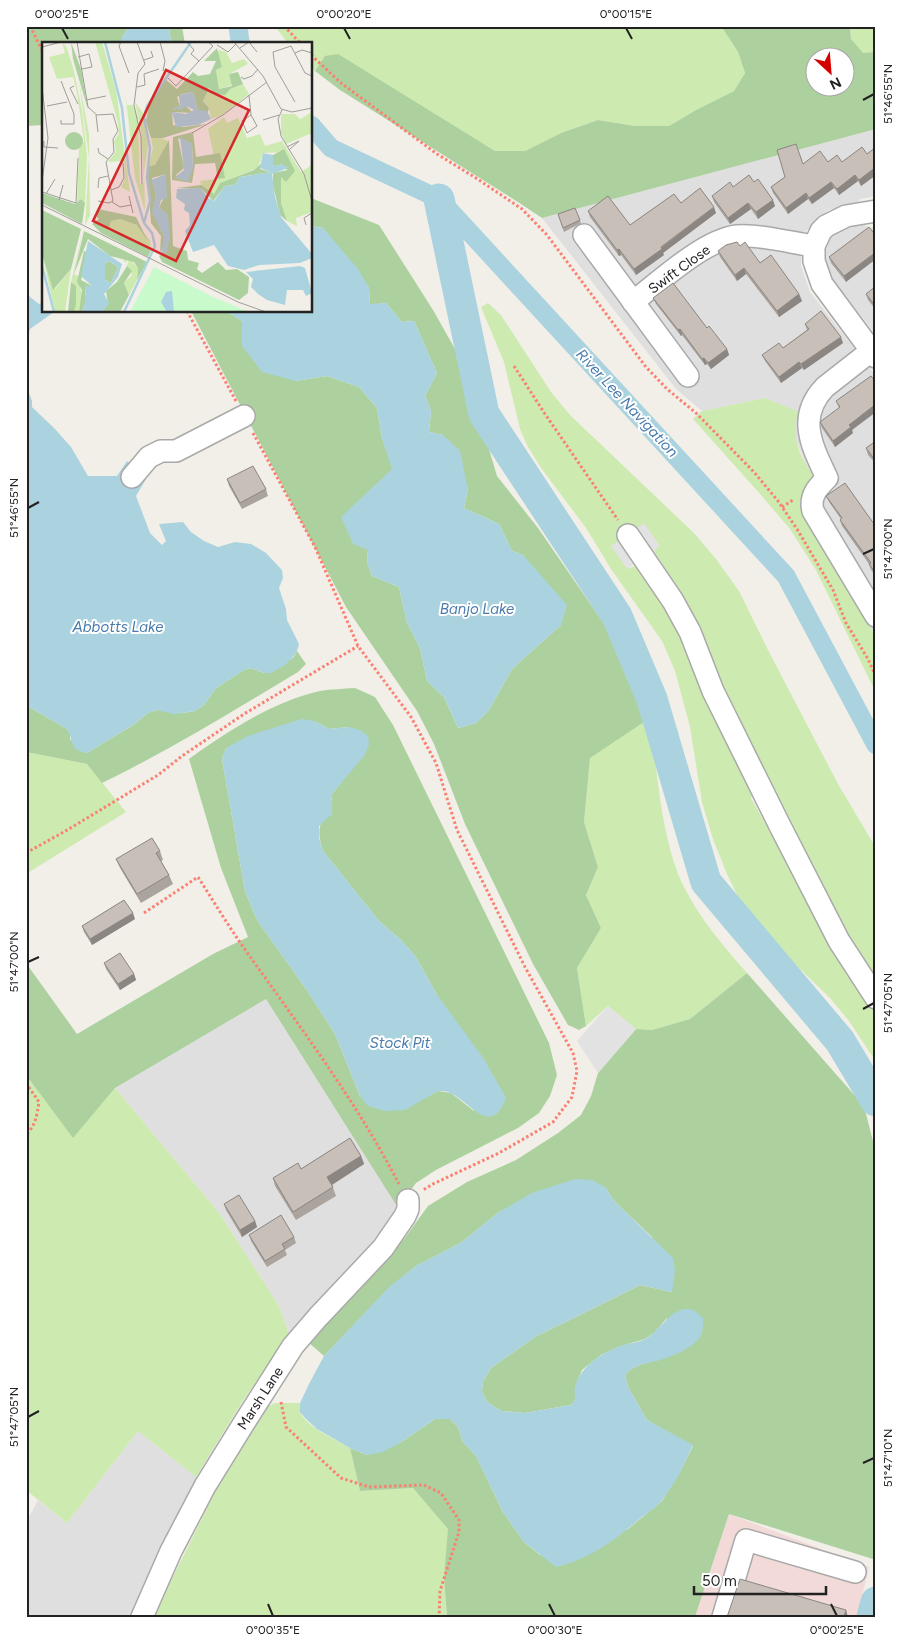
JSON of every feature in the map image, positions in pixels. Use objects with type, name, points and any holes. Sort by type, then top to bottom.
[{"type":"street","points":[[876,211],[846,216],[831,222],[821,231],[814,246],[814,261],[822,284],[873,354],[818,393],[812,406],[808,426],[810,439],[827,478],[814,494],[811,504],[813,511],[876,616]]},
{"type":"street","points":[[584,235],[688,376]]},
{"type":"street","name":"Swift Close","points":[[633,302],[704,248],[726,239],[738,236],[751,236],[814,246]]},
{"type":"street","points":[[132,477],[149,458],[161,451],[176,451],[244,416]]},
{"type":"street","points":[[628,535],[673,601],[690,632],[713,691],[779,824],[839,941],[876,998]]},
{"type":"street","name":"Marsh Lane","points":[[142,1617],[171,1551],[205,1486],[275,1374],[293,1346],[383,1248],[405,1216],[408,1209],[408,1200]]},
{"type":"street","points":[[723,1617],[746,1540],[854,1572]]},
{"type":"path","points":[[284,26],[299,42]]},
{"type":"path","points":[[29,27],[42,50]]},
{"type":"path","points":[[312,56],[341,83],[436,154],[522,208],[547,235],[646,367],[667,389],[696,413],[754,472],[778,501],[833,590],[846,623],[868,659],[876,677]]},
{"type":"path","points":[[144,913],[198,877],[246,950],[339,1083],[384,1156],[408,1200],[433,1184],[499,1153],[552,1122],[572,1097],[578,1071],[573,1053],[525,967],[457,830],[436,763],[411,717],[358,646],[315,548],[188,312]]},
{"type":"path","points":[[514,366],[544,414],[628,535]]},
{"type":"path","points":[[26,853],[70,829],[158,775],[182,756],[244,714],[358,646]]},
{"type":"path","points":[[26,1083],[39,1102],[36,1122],[29,1133],[26,1134]]},
{"type":"path","points":[[275,1374],[286,1427],[341,1478],[368,1487],[424,1485],[441,1492],[459,1520],[459,1532],[440,1590],[439,1617]]},
{"type":"shaded area","points":[[876,129],[876,196],[860,199],[858,203],[828,210],[818,219],[805,232],[801,266],[810,292],[876,376],[876,638],[851,591],[813,530],[815,477],[806,465],[795,437],[795,421],[765,398],[702,411],[676,389],[542,218]]},
{"type":"shaded area","points":[[863,224],[870,228],[876,227],[876,335],[834,281],[826,265],[825,251],[829,239],[840,230]]},
{"type":"shaded area","points":[[644,523],[660,546],[627,569],[611,546]]},
{"type":"shaded area","points":[[266,999],[398,1208],[372,1248],[289,1334],[279,1306],[220,1214],[115,1088]]},
{"type":"shaded area","points":[[608,1006],[636,1029],[598,1073],[577,1041]]},
{"type":"shaded area","points":[[138,1431],[196,1477],[196,1487],[133,1617],[26,1617],[26,1523],[38,1500],[67,1523]]},
{"type":"shaded area","points":[[729,1514],[869,1567],[857,1617],[695,1617]]},
{"type":"green space","points":[[26,26],[130,26],[122,37],[122,42],[42,42],[42,125],[26,126]]},
{"type":"green space","points":[[169,26],[182,26],[185,42],[171,42]]},
{"type":"green space","points":[[275,26],[726,26],[723,29],[738,52],[745,73],[734,91],[669,126],[635,126],[598,120],[561,133],[525,151],[495,151],[425,109],[325,56],[315,71],[312,68],[312,42],[287,42]]},
{"type":"green space","points":[[726,26],[850,26],[851,39],[863,53],[876,52],[876,129],[542,218],[340,90],[315,71],[325,56],[338,54],[495,151],[525,151],[561,133],[598,120],[635,126],[669,126],[734,91],[745,73],[738,52],[723,29]]},
{"type":"green space","points":[[850,26],[876,26],[876,52],[863,54],[851,39]]},
{"type":"green space","points":[[312,198],[379,225],[433,310],[464,365],[497,476],[538,528],[618,644],[637,676],[650,718],[590,758],[584,822],[598,867],[586,895],[601,928],[577,968],[586,1026],[579,1030],[568,1025],[533,964],[465,824],[434,744],[417,711],[346,607],[192,312],[228,312],[242,321],[242,346],[296,381],[327,376],[359,387],[377,408],[382,438],[393,469],[368,550],[367,563],[372,576],[399,587],[407,623],[420,648],[427,681],[444,697],[458,728],[476,723],[489,710],[512,669],[561,625],[523,555],[512,551],[499,524],[464,508],[468,489],[443,435],[429,432],[431,411],[425,396],[437,373],[414,321],[402,322],[386,303],[370,305],[369,288],[323,228],[312,226]]},
{"type":"green space","points":[[488,303],[501,315],[551,392],[570,415],[694,533],[739,591],[838,784],[876,848],[876,991],[652,555],[660,546],[627,569],[635,566],[641,567],[693,649],[689,660],[723,734],[755,786],[751,798],[770,832],[780,837],[801,878],[799,889],[820,926],[876,1011],[876,1062],[849,1021],[830,998],[756,925],[740,901],[713,839],[702,802],[690,727],[675,671],[662,641],[611,569],[586,528],[541,468],[527,445],[520,429],[504,362],[481,307]]},
{"type":"green space","points":[[765,398],[799,412],[796,420],[796,438],[801,455],[815,477],[803,496],[876,638],[876,693],[816,570],[790,529],[693,419],[702,411]]},
{"type":"green space","points":[[297,651],[306,664],[298,672],[177,744],[102,783],[87,764],[26,752],[26,705],[67,729],[70,733],[70,739],[87,753],[133,725],[148,713],[157,710],[182,713],[195,711],[204,705],[216,688],[244,670],[251,668],[264,673],[293,658]]},
{"type":"green space","points":[[355,688],[375,697],[393,725],[549,1043],[557,1075],[550,1096],[539,1113],[518,1128],[436,1170],[416,1183],[398,1208],[266,999],[115,1088],[73,1138],[26,1075],[26,963],[77,1034],[213,954],[248,937],[221,868],[189,759],[235,728],[285,702],[320,691]],"holes":[[[314,721],[329,729],[349,727],[344,779],[331,795],[332,802],[320,825],[319,836],[323,851],[379,921],[401,940],[416,957],[437,995],[474,1111],[451,1093],[438,1091],[423,1099],[360,1096],[335,1034],[257,920],[245,891],[222,759],[226,748]]]},
{"type":"green space","points":[[650,718],[661,804],[676,869],[690,899],[705,921],[747,973],[690,1019],[652,1030],[636,1029],[608,1006],[586,1026],[577,968],[601,928],[586,895],[598,867],[584,822],[590,757]]},
{"type":"green space","points":[[26,752],[87,764],[126,812],[26,874]]},
{"type":"green space","points":[[747,973],[864,1106],[876,1153],[876,1560],[729,1514],[695,1617],[447,1617],[444,1577],[448,1529],[413,1488],[360,1491],[350,1448],[367,1455],[400,1443],[435,1419],[450,1419],[458,1427],[463,1442],[476,1456],[503,1512],[524,1542],[540,1555],[628,1529],[662,1501],[693,1446],[647,1420],[628,1387],[625,1375],[644,1363],[658,1360],[667,1318],[655,1332],[645,1339],[618,1347],[601,1355],[582,1370],[575,1388],[575,1400],[571,1405],[525,1413],[501,1411],[487,1402],[482,1392],[483,1381],[491,1368],[535,1337],[640,1285],[672,1292],[652,1237],[614,1201],[605,1187],[499,1212],[462,1242],[416,1266],[389,1288],[324,1356],[308,1342],[404,1239],[428,1206],[467,1182],[516,1160],[558,1133],[581,1115],[591,1096],[598,1073],[636,1029],[652,1030],[690,1019]]},
{"type":"green space","points":[[26,1075],[73,1137],[115,1088],[220,1214],[279,1306],[289,1334],[244,1399],[196,1477],[138,1431],[67,1523],[26,1490]]},
{"type":"green space","points":[[275,1403],[300,1403],[300,1411],[308,1422],[350,1448],[360,1491],[413,1488],[449,1529],[444,1577],[447,1617],[153,1617],[226,1470],[263,1409]]},
{"type":"water","points":[[130,26],[169,26],[171,42],[122,42],[122,37]]},
{"type":"water","name":"Banjo Lake","points":[[312,226],[323,228],[358,269],[369,288],[370,304],[386,303],[402,322],[414,321],[437,373],[425,396],[431,411],[429,432],[443,435],[460,451],[468,489],[464,508],[499,524],[512,551],[523,555],[567,605],[561,625],[512,669],[489,710],[476,723],[458,728],[444,697],[427,681],[420,648],[407,623],[399,587],[372,576],[367,563],[368,550],[353,544],[341,517],[392,469],[382,438],[377,408],[359,387],[327,376],[296,381],[262,372],[242,346],[242,321],[228,312],[312,312]]},
{"type":"water","points":[[26,290],[30,297],[39,304],[42,303],[42,312],[54,312],[30,329],[26,345]]},
{"type":"water","name":"Abbotts Lake","points":[[26,384],[32,401],[32,407],[71,447],[88,476],[117,476],[127,461],[146,479],[136,496],[150,533],[162,545],[166,541],[159,524],[183,522],[191,532],[204,541],[218,547],[235,542],[251,544],[266,553],[282,570],[283,578],[279,588],[286,609],[287,620],[299,644],[293,657],[285,665],[271,673],[264,673],[251,668],[244,670],[216,688],[204,705],[195,711],[174,714],[157,710],[148,713],[133,725],[87,753],[77,750],[67,729],[26,705]]},
{"type":"water","name":"Stock Pit","points":[[302,719],[314,721],[329,729],[349,727],[360,730],[368,736],[369,745],[364,756],[331,795],[332,814],[319,826],[319,838],[323,851],[379,921],[401,940],[416,957],[437,995],[484,1059],[506,1098],[500,1110],[494,1116],[480,1114],[449,1092],[443,1091],[438,1091],[405,1110],[385,1111],[368,1106],[360,1096],[335,1034],[257,920],[245,891],[222,759],[226,748],[248,736]]},
{"type":"water","points":[[575,1179],[592,1180],[605,1187],[614,1201],[673,1258],[675,1271],[672,1292],[640,1285],[535,1337],[491,1368],[483,1381],[482,1392],[487,1402],[501,1411],[525,1413],[571,1405],[575,1400],[575,1389],[581,1374],[591,1363],[604,1354],[647,1338],[671,1316],[681,1310],[692,1309],[703,1318],[703,1326],[700,1337],[686,1349],[667,1358],[635,1367],[625,1375],[628,1387],[647,1420],[693,1445],[672,1486],[661,1502],[613,1540],[581,1559],[556,1567],[524,1542],[503,1512],[476,1456],[463,1442],[458,1427],[450,1419],[435,1419],[400,1443],[383,1452],[367,1455],[350,1448],[317,1429],[300,1412],[300,1403],[324,1356],[389,1287],[416,1266],[462,1242],[499,1212],[532,1193]]},
{"type":"building","points":[[796,144],[803,164],[820,151],[828,162],[837,155],[842,162],[862,147],[867,154],[876,147],[876,167],[859,180],[855,175],[837,189],[831,182],[809,198],[806,193],[786,208],[771,187],[785,177],[777,150]]},
{"type":"building","points":[[749,175],[754,182],[758,179],[773,200],[756,212],[748,203],[728,218],[712,196],[730,182],[733,187]]},
{"type":"building","points":[[700,188],[714,207],[634,269],[619,249],[617,250],[588,211],[608,196],[630,225],[674,194],[681,203]]},
{"type":"building","points":[[575,208],[580,220],[563,228],[558,214]]},
{"type":"building","points":[[869,227],[876,236],[876,252],[844,276],[829,257]]},
{"type":"building","points":[[737,242],[740,246],[745,242],[760,263],[771,255],[799,294],[777,311],[744,268],[735,275],[718,251],[726,245]]},
{"type":"building","points":[[673,283],[707,328],[709,326],[727,349],[708,363],[704,358],[702,359],[680,329],[678,330],[653,298]]},
{"type":"building","points":[[876,286],[876,307],[866,294]]},
{"type":"building","points":[[821,311],[841,337],[801,364],[799,362],[779,377],[762,355],[779,343],[783,348],[809,329],[805,324]]},
{"type":"building","points":[[871,376],[876,382],[876,404],[849,425],[851,427],[833,441],[820,422],[840,407],[836,401]]},
{"type":"building","points":[[876,441],[876,461],[866,448]]},
{"type":"building","points":[[253,466],[266,489],[240,503],[227,479]]},
{"type":"building","points":[[845,483],[876,529],[876,573],[826,496]]},
{"type":"building","points":[[152,838],[160,851],[156,853],[169,875],[137,894],[116,859]]},
{"type":"building","points":[[124,900],[133,913],[90,939],[82,926]]},
{"type":"building","points":[[120,953],[134,974],[118,984],[104,963]]},
{"type":"building","points":[[350,1138],[361,1156],[327,1177],[333,1187],[293,1212],[273,1178],[298,1163],[301,1169]]},
{"type":"building","points":[[239,1195],[255,1221],[240,1230],[224,1204]]},
{"type":"building","points":[[281,1215],[294,1237],[282,1244],[285,1249],[265,1261],[249,1235]]},
{"type":"building","points":[[740,1579],[846,1610],[844,1617],[727,1617]]},
{"type":"waterway","name":"River Lee Navigation","points":[[238,26],[240,42]]},
{"type":"waterway","name":"River Lee Navigation","points":[[312,126],[331,148],[439,199],[786,576],[876,745]]},
{"type":"waterway","points":[[439,199],[484,414],[617,616],[652,699],[706,882],[840,1041],[876,1101]]},
{"type":"waterway","points":[[872,1617],[876,1602]]}]
